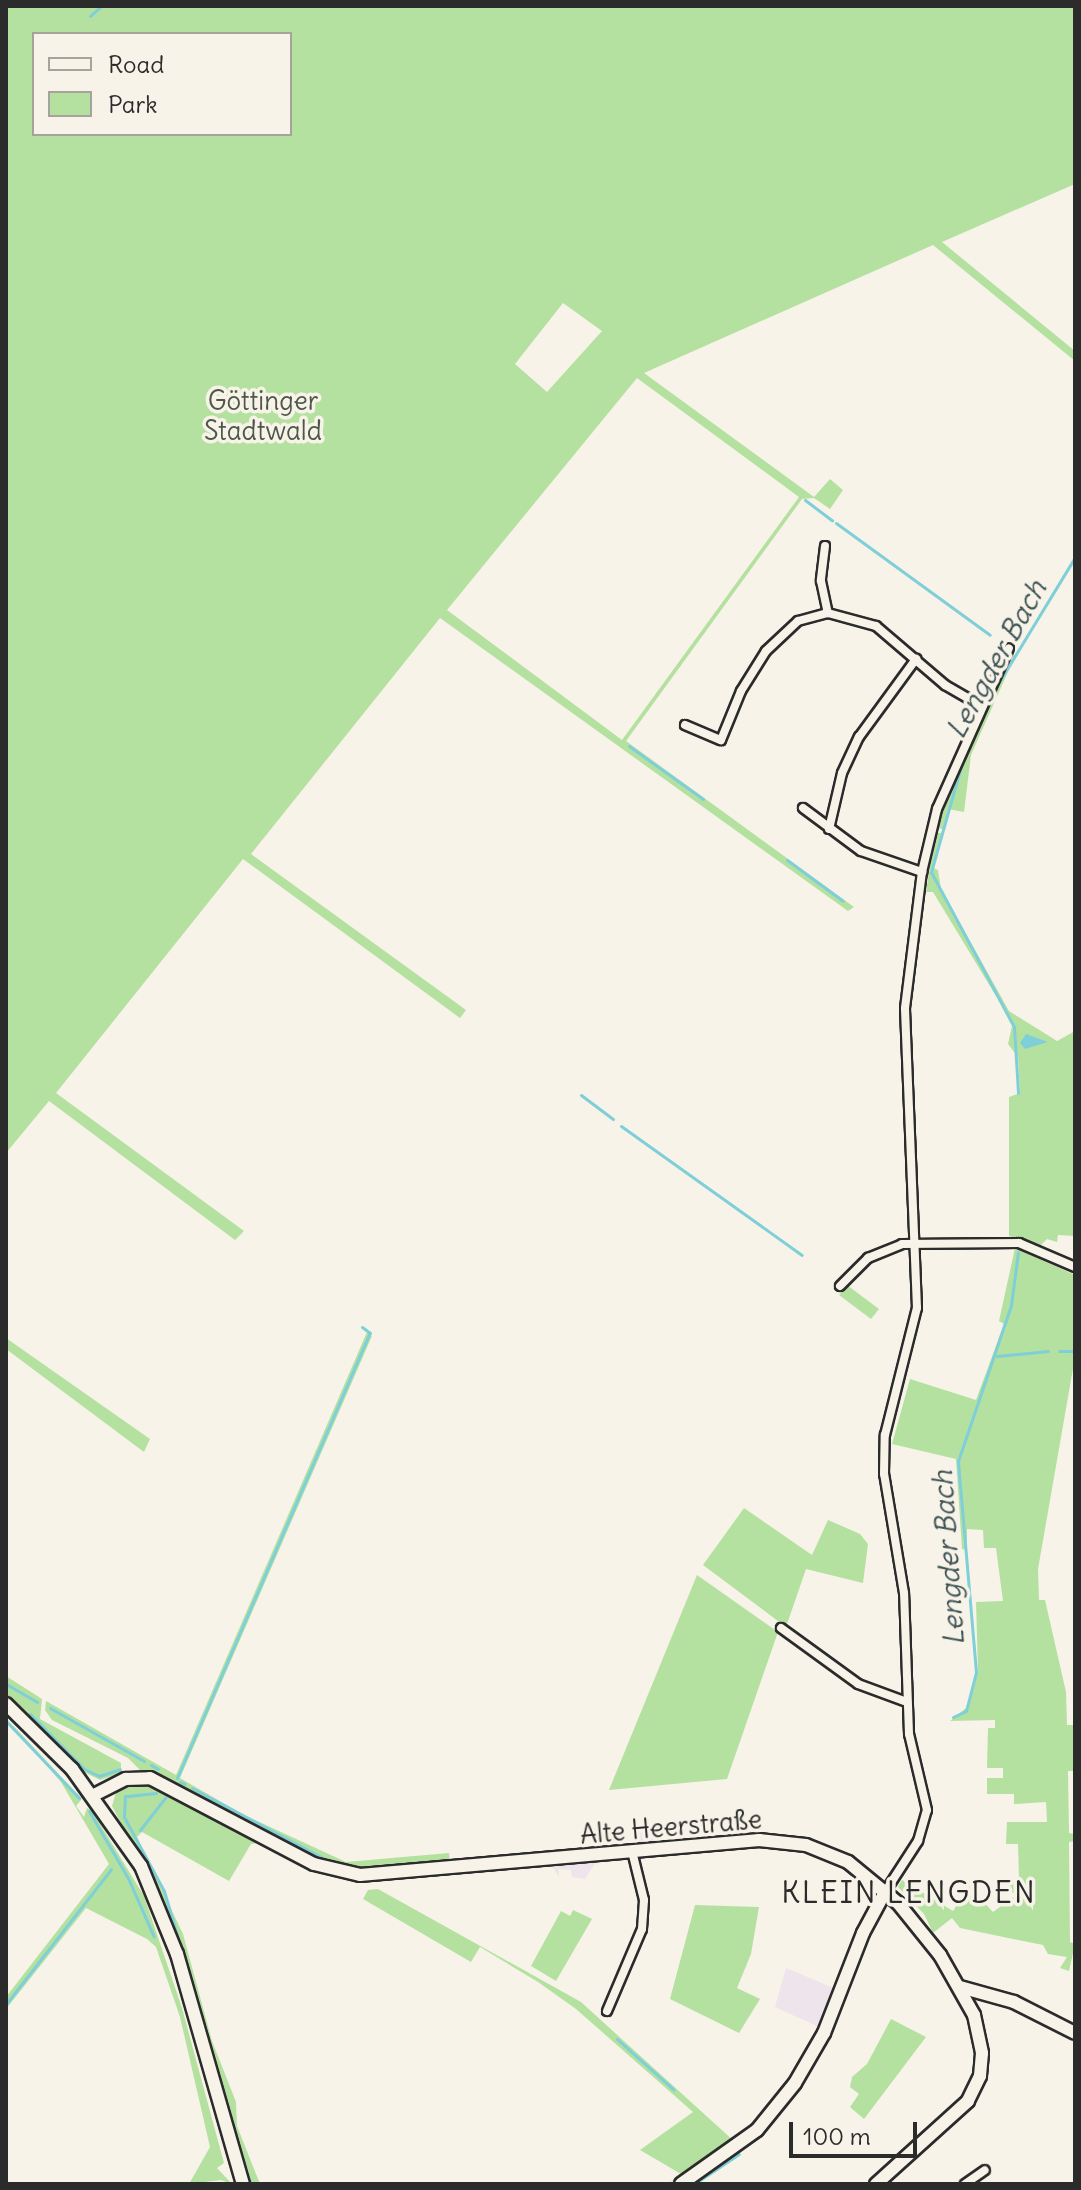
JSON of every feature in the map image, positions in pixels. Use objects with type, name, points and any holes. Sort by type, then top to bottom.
[{"type":"main road","points":[[6,1704],[94,1795],[141,1866],[163,1915],[243,2184]]},
{"type":"main road","name":"Alte Heerstraße","points":[[94,1795],[113,1782],[150,1778],[314,1864],[360,1875],[759,1840],[793,1843],[848,1862],[885,1892],[924,1934],[960,1987],[974,2015],[982,2067],[973,2093],[876,2184]]},
{"type":"main road","points":[[681,2184],[757,2130],[795,2083],[824,2033],[863,1933],[885,1892]]},
{"type":"main road","points":[[960,1987],[994,1996],[1075,2033]]},
{"type":"main road","points":[[974,2015],[994,1996]]},
{"type":"street","points":[[825,546],[821,581],[828,613]]},
{"type":"street","points":[[685,725],[721,740],[741,691],[766,651],[798,621],[828,613],[876,626],[979,705]]},
{"type":"street","points":[[885,1892],[927,1819],[907,1702],[904,1593],[889,1522],[883,1451],[913,1336],[914,1244],[904,1030],[922,872],[940,799],[979,705],[1009,648]]},
{"type":"street","points":[[829,829],[839,784],[859,737],[916,659]]},
{"type":"street","points":[[803,808],[873,857],[922,872]]},
{"type":"street","points":[[840,1286],[876,1253],[914,1244],[1024,1243],[1075,1267]]},
{"type":"street","points":[[781,1628],[858,1684],[907,1702]]},
{"type":"street","points":[[607,2011],[642,1929],[644,1900],[632,1851]]},
{"type":"street","points":[[965,2184],[985,2170]]},
{"type":"shaded area","points":[[647,1824],[655,1827],[658,1835],[655,1843],[647,1846],[639,1843],[636,1835],[639,1827]]},
{"type":"shaded area","points":[[597,1860],[585,1879],[572,1877],[571,1870],[559,1869],[559,1877],[550,1864]]},
{"type":"shaded area","points":[[786,1968],[836,1989],[821,2028],[775,2007]]},
{"type":"green space","name":"Göttinger Stadtwald","points":[[6,6],[1075,6],[1075,184],[942,242],[1075,351],[1075,361],[933,245],[644,373],[814,497],[830,479],[843,490],[830,509],[814,498],[802,499],[626,741],[854,907],[848,911],[440,618],[251,854],[466,1010],[460,1018],[243,859],[56,1093],[244,1231],[235,1240],[49,1101],[6,1153]],"holes":[[[563,303],[602,331],[547,392],[515,364]],[[637,378],[799,497],[622,740],[447,610]]]},
{"type":"green space","points":[[1010,650],[1015,656],[971,755],[964,812],[948,809],[943,829],[936,828]]},
{"type":"green space","points":[[935,833],[942,833],[933,868],[938,870],[941,889],[1009,1011],[1057,1041],[1075,1031],[1075,1236],[1058,1235],[1057,1242],[1047,1239],[1041,1245],[1009,1236],[1009,1097],[1020,1093],[1018,1057],[1008,1044],[1012,1026],[999,1001],[933,892],[926,892]]},
{"type":"green space","points":[[1015,1248],[1075,1275],[1075,1357],[1038,1569],[1039,1600],[1045,1600],[1066,1692],[1067,1725],[1075,1725],[1075,1771],[1068,1771],[1069,1833],[1075,1834],[1075,1841],[1069,1842],[1070,1942],[1075,1944],[1069,1971],[1060,1968],[1067,1957],[1048,1954],[1043,1945],[960,1928],[952,1918],[933,1933],[924,1914],[898,1887],[902,1880],[953,1911],[969,1886],[993,1912],[1015,1896],[1008,1885],[1019,1878],[1018,1844],[1006,1844],[1007,1822],[1047,1822],[1046,1802],[1014,1804],[1014,1794],[987,1794],[987,1778],[1003,1778],[1003,1768],[987,1768],[988,1728],[995,1728],[995,1720],[950,1721],[966,1708],[978,1671],[976,1602],[1003,1601],[996,1548],[984,1548],[983,1530],[967,1529],[967,1550],[962,1549],[956,1459],[892,1444],[910,1379],[976,1400],[1004,1324],[999,1321]]},
{"type":"green space","points":[[847,1285],[879,1309],[871,1319],[839,1295]]},
{"type":"green space","points":[[367,1332],[372,1336],[180,1778],[244,1815],[346,1862],[449,1853],[450,1862],[360,1870],[323,1862],[267,1835],[173,1781],[140,1770],[128,1758],[52,1720],[45,1710],[46,1701],[176,1775]]},
{"type":"green space","points":[[6,1338],[150,1439],[144,1452],[6,1349]]},
{"type":"green space","points":[[744,1508],[812,1555],[828,1520],[860,1534],[868,1544],[863,1583],[806,1569],[786,1627],[703,1565]]},
{"type":"green space","points":[[697,1575],[778,1632],[727,1779],[609,1790]]},
{"type":"green space","points":[[6,1676],[42,1699],[40,1719],[121,1763],[121,1773],[100,1780],[84,1772],[6,1697]]},
{"type":"green space","points":[[6,1718],[82,1799],[76,1806],[84,1817],[87,1808],[92,1811],[144,1896],[182,2008],[224,2163],[217,2168],[232,2184],[221,2180],[189,2184],[210,2147],[180,2017],[156,1947],[147,1939],[86,1908],[6,2009],[6,1997],[109,1864],[61,1782]]},
{"type":"green space","points":[[139,1783],[152,1784],[263,1842],[251,1844],[229,1881],[142,1832],[137,1837],[183,1934],[212,2041],[236,2102],[237,2126],[260,2184],[248,2184],[164,1906],[112,1806],[116,1792]]},
{"type":"green space","points":[[378,1889],[581,2002],[735,2142],[667,2184],[681,2174],[640,2150],[693,2112],[576,2009],[538,1982],[480,1947],[471,1962],[363,1899],[368,1890]]},
{"type":"green space","points":[[695,1905],[759,1907],[751,1954],[737,1988],[760,1999],[739,2033],[670,1999]]},
{"type":"green space","points":[[573,1910],[592,1919],[556,1981],[531,1966],[561,1911],[570,1916]]},
{"type":"green space","points":[[891,2019],[926,2037],[864,2119],[850,2107],[859,2094],[850,2087],[852,2077],[867,2064]]},
{"type":"water","points":[[1026,1034],[1048,1042],[1025,1049],[1020,1043]]},
{"type":"waterway","points":[[90,16],[101,6]]},
{"type":"waterway","points":[[805,500],[832,520]]},
{"type":"waterway","points":[[836,523],[990,635]]},
{"type":"waterway","name":"Lengder Bach","points":[[996,687],[1075,557]]},
{"type":"waterway","points":[[629,746],[703,799]]},
{"type":"waterway","name":"Lengder Bach","points":[[963,759],[931,872],[1014,1027],[1018,1093]]},
{"type":"waterway","points":[[787,860],[843,901]]},
{"type":"waterway","points":[[581,1095],[613,1119]]},
{"type":"waterway","points":[[621,1126],[802,1255]]},
{"type":"waterway","name":"Lengder Bach","points":[[953,1717],[966,1711],[976,1672],[958,1461],[1011,1305],[1018,1252]]},
{"type":"waterway","points":[[177,1778],[370,1333],[362,1327]]},
{"type":"waterway","points":[[997,1356],[1048,1351]]},
{"type":"waterway","points":[[1059,1351],[1075,1351]]},
{"type":"waterway","points":[[6,1684],[37,1702]]},
{"type":"waterway","points":[[50,1708],[144,1761]]},
{"type":"waterway","points":[[30,1714],[84,1769],[99,1776],[120,1769]]},
{"type":"waterway","points":[[6,1721],[79,1798]]},
{"type":"waterway","points":[[151,1765],[158,1769]]},
{"type":"waterway","points":[[180,1782],[185,1784]]},
{"type":"waterway","points":[[192,1788],[330,1862]]},
{"type":"waterway","points":[[156,1793],[125,1796],[124,1817],[164,1891],[206,2034]]},
{"type":"waterway","points":[[140,1830],[165,1798]]},
{"type":"waterway","points":[[89,1811],[128,1878],[154,1937]]},
{"type":"waterway","points":[[6,2004],[111,1869]]},
{"type":"waterway","points":[[617,2039],[674,2090]]},
{"type":"waterway","name":"Lengder Bach","points":[[694,2184],[739,2154]]},
{"type":"waterway","points":[[244,2168],[251,2184]]},
{"type":"waterway","points":[[671,2184],[679,2178]]},
{"type":"district","name":"KLEIN LENGDEN","points":[[909,1892]]}]
